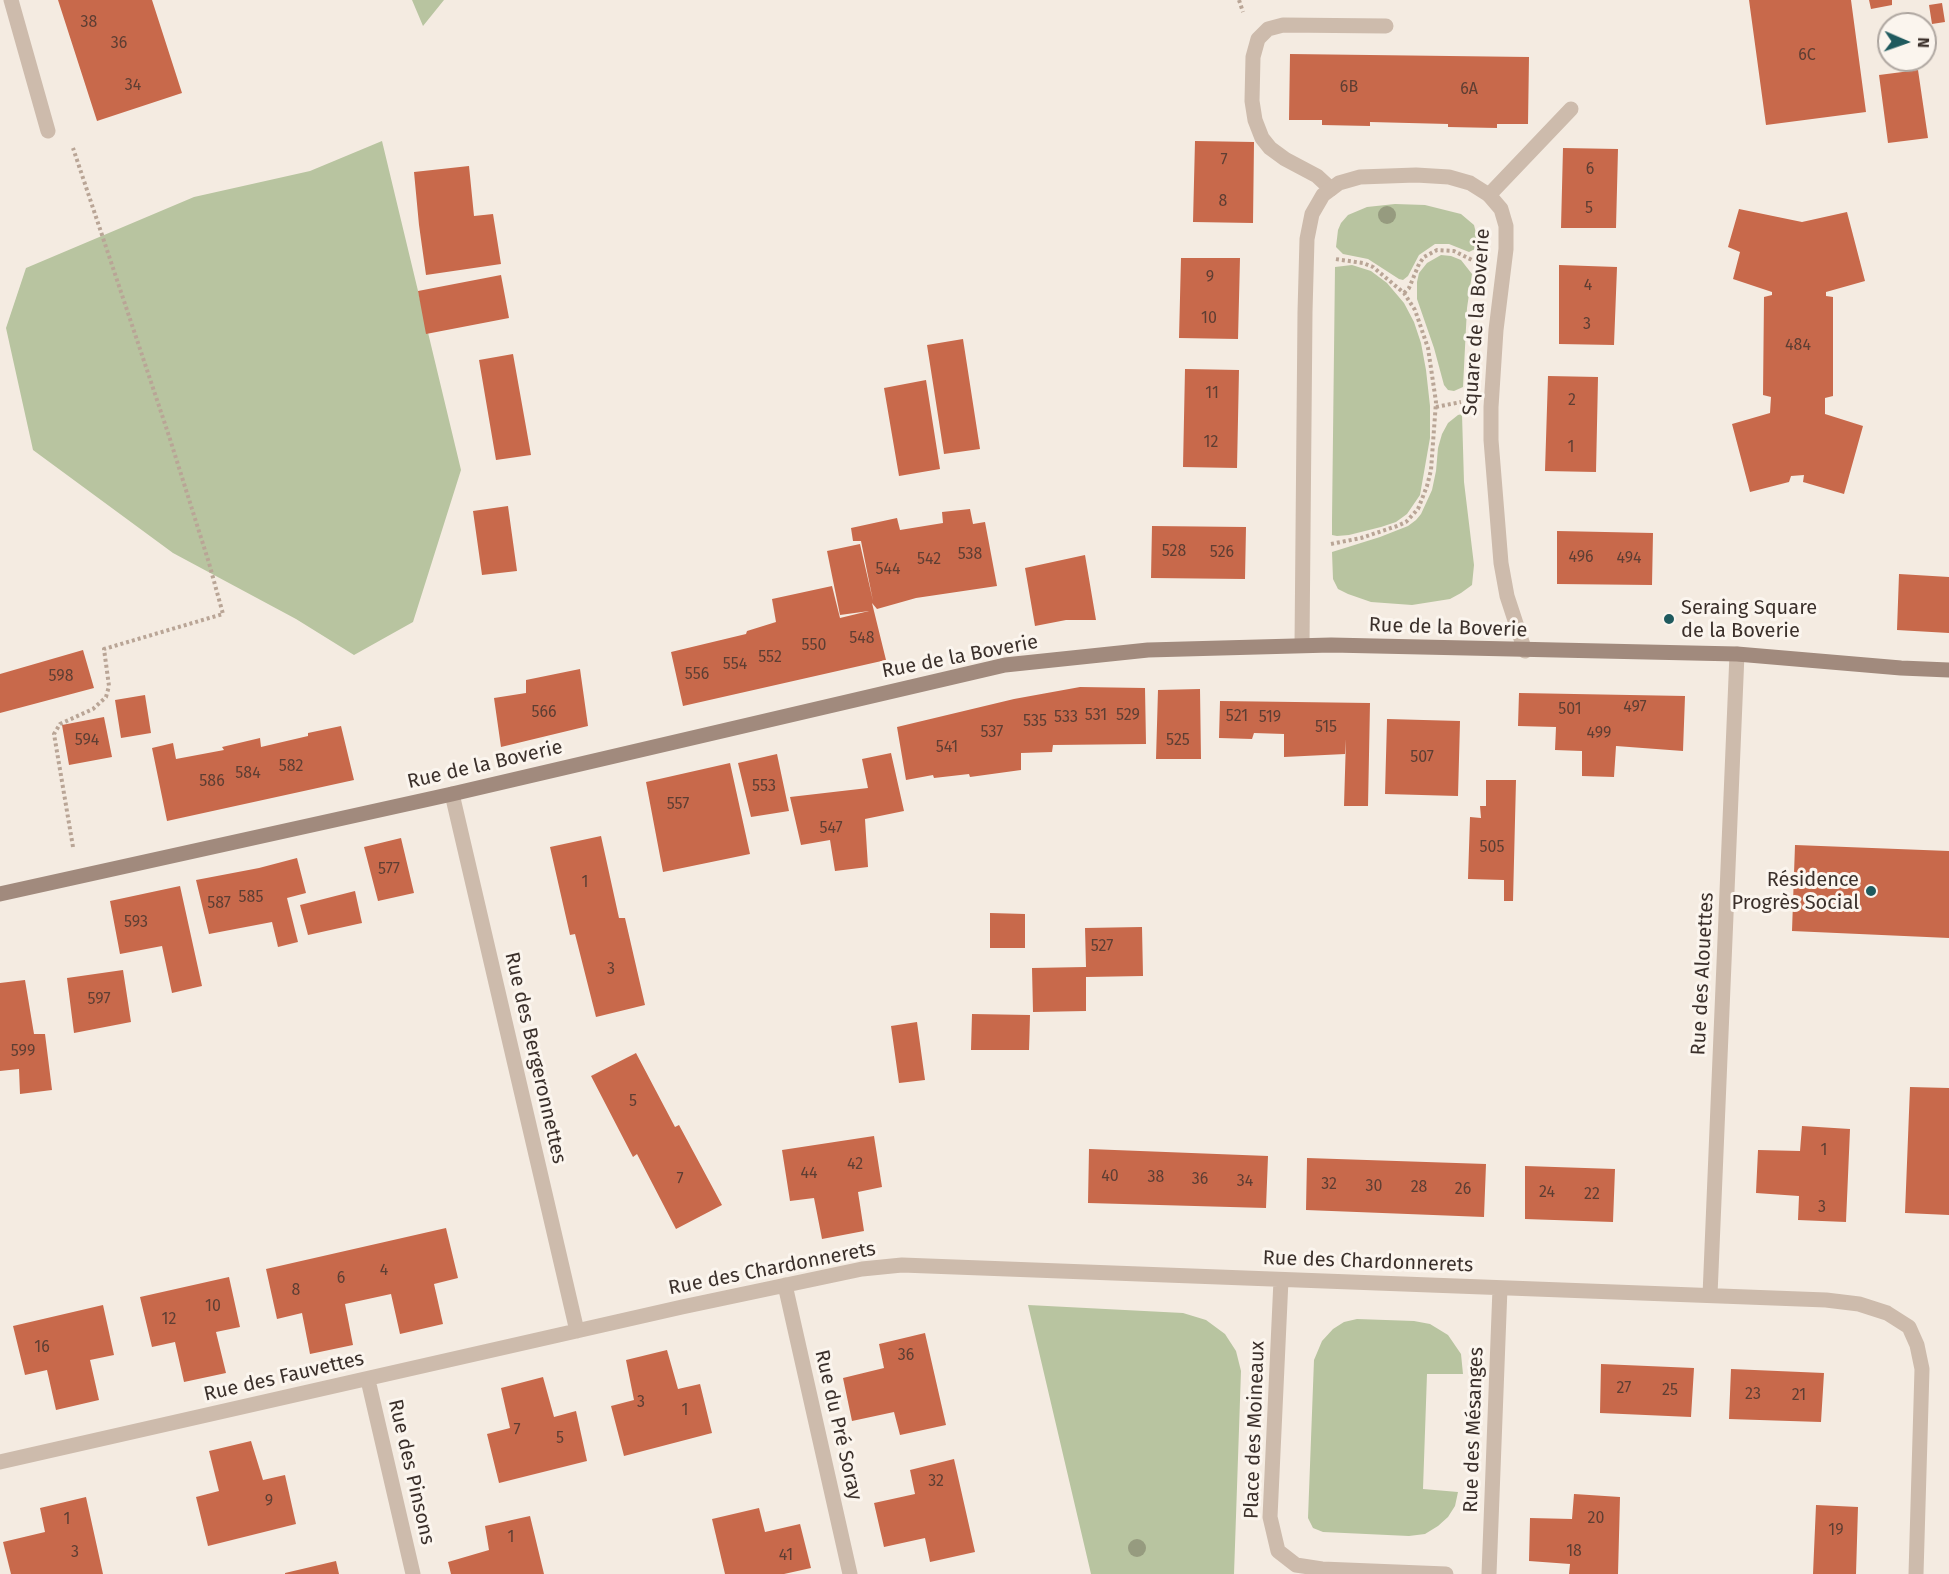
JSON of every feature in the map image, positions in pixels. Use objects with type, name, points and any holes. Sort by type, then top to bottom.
[{"type":"street","points":[[11,0],[48,131]]},
{"type":"street","points":[[1331,189],[1317,176],[1270,148],[1262,138],[1255,120],[1252,101],[1253,57],[1258,39],[1268,29],[1283,24],[1386,26]]},
{"type":"street","points":[[1302,645],[1305,312],[1307,239],[1312,214],[1323,195],[1339,183],[1360,177],[1416,175],[1449,177],[1470,183],[1490,195],[1571,109]]},
{"type":"street","name":"Square de la Boverie","points":[[1490,195],[1501,209],[1506,226],[1506,249],[1496,330],[1491,407],[1493,478],[1501,563],[1507,596],[1525,651]]},
{"type":"street","name":"Rue de la Boverie","points":[[0,894],[452,794],[1005,665],[1148,650],[1302,645],[1737,654],[1949,670]]},
{"type":"street","name":"Rue des Alouettes","points":[[1710,1295],[1737,654]]},
{"type":"street","name":"Rue des Bergeronnettes","points":[[452,794],[577,1331]]},
{"type":"street","name":"Rue des Chardonnerets","points":[[577,1331],[862,1269],[902,1265],[1710,1295],[1826,1300],[1859,1304],[1887,1313],[1908,1327],[1917,1345],[1922,1369],[1916,1574]]},
{"type":"street","name":"Place des Moineaux","points":[[1281,1280],[1270,1517],[1278,1551],[1296,1565],[1322,1569],[1446,1574]]},
{"type":"street","name":"Rue du Pré Soray","points":[[785,1285],[850,1574]]},
{"type":"street","name":"Rue des Mésanges","points":[[1489,1574],[1500,1288]]},
{"type":"street","name":"Rue des Fauvettes","points":[[0,1462],[577,1331]]},
{"type":"street","name":"Rue des Pinsons","points":[[368,1380],[413,1574]]},
{"type":"path","points":[[71,145],[169,436],[224,614],[104,649],[109,686],[105,697],[93,709],[60,724],[54,734],[73,848]]},
{"type":"path","points":[[1404,292],[1409,288],[1424,257],[1437,250],[1454,251],[1480,263]]},
{"type":"path","points":[[1325,544],[1361,538],[1397,526],[1406,522],[1418,508],[1431,470],[1436,407],[1428,348],[1414,310],[1404,292],[1373,267],[1363,263],[1328,258]]},
{"type":"path","points":[[1436,407],[1468,402]]},
{"type":"green space","points":[[412,0],[444,0],[423,26]]},
{"type":"green space","points":[[382,141],[461,470],[413,622],[354,655],[296,619],[173,553],[33,450],[6,328],[26,268],[194,197],[310,171]]},
{"type":"green space","points":[[1395,204],[1425,205],[1461,214],[1474,225],[1477,237],[1475,249],[1469,252],[1449,244],[1435,244],[1419,255],[1408,276],[1403,280],[1368,259],[1343,254],[1336,247],[1338,230],[1348,215],[1367,207]]},
{"type":"green space","points":[[1441,255],[1461,260],[1472,274],[1467,308],[1463,387],[1454,391],[1448,390],[1444,385],[1417,299],[1419,273],[1427,263]]},
{"type":"green space","points":[[1352,265],[1371,271],[1387,283],[1404,303],[1414,322],[1426,370],[1430,406],[1430,438],[1420,495],[1407,514],[1396,522],[1381,527],[1337,536],[1332,535],[1335,267]]},
{"type":"green space","points":[[1462,414],[1464,482],[1474,565],[1472,585],[1450,599],[1412,605],[1371,602],[1338,589],[1333,579],[1332,552],[1380,537],[1408,526],[1416,520],[1432,490],[1442,434],[1448,423]]},
{"type":"green space","points":[[1028,1305],[1183,1313],[1206,1320],[1225,1334],[1236,1351],[1241,1371],[1234,1574],[1091,1574]]},
{"type":"green space","points":[[1357,1319],[1414,1321],[1430,1324],[1448,1335],[1461,1354],[1463,1374],[1427,1374],[1423,1489],[1458,1492],[1455,1506],[1448,1517],[1425,1534],[1409,1536],[1323,1532],[1313,1528],[1308,1518],[1314,1360],[1322,1341],[1333,1329],[1344,1322]]},
{"type":"building","points":[[58,0],[152,0],[182,93],[97,121]]},
{"type":"building","points":[[1749,0],[1851,0],[1866,112],[1766,125]]},
{"type":"building","points":[[1869,0],[1892,0],[1892,5],[1871,9]]},
{"type":"building","points":[[1942,3],[1945,22],[1937,23],[1937,12],[1930,12],[1929,5]]},
{"type":"building","points":[[1290,54],[1529,57],[1528,124],[1497,124],[1497,128],[1370,122],[1370,126],[1322,125],[1322,120],[1289,120]]},
{"type":"building","points":[[1918,72],[1928,138],[1888,143],[1879,75]]},
{"type":"building","points":[[1195,141],[1254,142],[1253,223],[1193,222]]},
{"type":"building","points":[[1563,148],[1618,149],[1616,228],[1561,228]]},
{"type":"building","points":[[469,166],[474,216],[493,214],[501,264],[426,275],[414,172]]},
{"type":"building","points":[[1739,209],[1802,222],[1847,212],[1865,281],[1826,292],[1826,296],[1833,297],[1833,396],[1825,398],[1825,414],[1863,426],[1844,494],[1803,482],[1804,475],[1791,476],[1789,482],[1750,492],[1732,424],[1770,413],[1771,397],[1763,395],[1764,297],[1772,295],[1772,292],[1733,279],[1740,252],[1728,247]]},
{"type":"building","points":[[1181,258],[1240,258],[1238,339],[1179,338]]},
{"type":"building","points":[[1559,265],[1617,267],[1614,345],[1559,344]]},
{"type":"building","points":[[501,275],[509,318],[426,334],[418,291]]},
{"type":"building","points":[[963,339],[980,449],[944,454],[927,345]]},
{"type":"building","points":[[513,354],[531,455],[496,460],[479,360]]},
{"type":"building","points":[[1185,369],[1239,370],[1237,468],[1183,467]]},
{"type":"building","points":[[1548,376],[1598,377],[1596,472],[1545,471]]},
{"type":"building","points":[[926,380],[940,469],[899,476],[884,388]]},
{"type":"building","points":[[508,506],[517,571],[482,575],[473,511]]},
{"type":"building","points":[[970,509],[973,524],[985,522],[997,586],[916,598],[877,609],[872,603],[886,660],[683,706],[671,652],[746,634],[747,631],[776,622],[772,599],[832,586],[840,618],[869,611],[840,615],[827,551],[860,544],[873,601],[861,541],[853,541],[851,528],[897,518],[900,530],[943,523],[942,512]]},
{"type":"building","points":[[1152,526],[1246,527],[1245,579],[1151,578]]},
{"type":"building","points":[[1557,531],[1653,533],[1652,585],[1557,584]]},
{"type":"building","points":[[1085,555],[1096,620],[1066,620],[1035,626],[1025,568]]},
{"type":"building","points":[[1899,574],[1949,577],[1949,633],[1897,630]]},
{"type":"building","points":[[83,650],[94,688],[0,713],[0,674]]},
{"type":"building","points":[[580,669],[588,726],[501,747],[494,698],[526,693],[526,680]]},
{"type":"building","points":[[1080,687],[1145,688],[1146,744],[1053,745],[1052,752],[1021,753],[1021,770],[970,777],[969,774],[934,778],[933,775],[906,780],[897,727],[1014,699]]},
{"type":"building","points":[[1200,689],[1201,759],[1156,759],[1158,690]]},
{"type":"building","points":[[1519,693],[1685,696],[1683,751],[1616,746],[1614,777],[1582,776],[1582,751],[1555,750],[1556,727],[1518,726]]},
{"type":"building","points":[[145,695],[151,733],[121,738],[115,700]]},
{"type":"building","points":[[1220,701],[1370,703],[1368,806],[1344,806],[1346,739],[1345,754],[1284,757],[1284,734],[1254,733],[1252,739],[1219,738]]},
{"type":"building","points":[[104,717],[112,757],[69,765],[62,725]]},
{"type":"building","points":[[1387,719],[1460,721],[1458,796],[1385,794]]},
{"type":"building","points":[[341,726],[354,780],[167,821],[152,748],[173,743],[176,759],[224,750],[222,747],[260,738],[261,747]]},
{"type":"building","points":[[891,753],[904,811],[865,819],[868,867],[835,871],[830,840],[801,845],[790,797],[868,788],[862,759]]},
{"type":"building","points":[[777,754],[789,811],[751,817],[738,763]]},
{"type":"building","points":[[730,763],[750,854],[663,872],[646,782]]},
{"type":"building","points":[[1486,780],[1516,780],[1513,901],[1504,901],[1504,880],[1468,879],[1470,817],[1481,818],[1480,806],[1486,806]]},
{"type":"building","points":[[601,836],[619,918],[625,918],[645,1005],[596,1017],[575,934],[570,935],[550,847]]},
{"type":"building","points":[[401,838],[414,893],[378,901],[364,847]]},
{"type":"building","name":"Résidence Progrès Social","points":[[1795,845],[1949,851],[1949,938],[1792,931]]},
{"type":"building","points":[[297,858],[306,893],[287,898],[298,942],[278,947],[272,922],[209,934],[196,880]]},
{"type":"building","points":[[180,886],[202,986],[172,993],[162,946],[120,954],[110,901]]},
{"type":"building","points":[[355,891],[362,923],[308,935],[300,905]]},
{"type":"building","points":[[990,913],[1025,914],[1025,948],[990,948]]},
{"type":"building","points":[[1142,927],[1143,976],[1086,977],[1086,1011],[1033,1012],[1032,968],[1086,967],[1085,928]]},
{"type":"building","points":[[123,970],[131,1022],[74,1033],[67,978]]},
{"type":"building","points":[[25,980],[34,1034],[45,1034],[52,1090],[20,1094],[19,1069],[0,1071],[0,983]]},
{"type":"building","points":[[972,1014],[1030,1015],[1029,1050],[971,1050]]},
{"type":"building","points":[[917,1022],[925,1080],[899,1083],[891,1026]]},
{"type":"building","points":[[636,1053],[675,1127],[679,1125],[722,1205],[676,1229],[637,1154],[633,1157],[591,1076]]},
{"type":"building","points":[[1910,1087],[1949,1088],[1949,1215],[1905,1213]]},
{"type":"building","points":[[1802,1126],[1850,1129],[1846,1222],[1798,1220],[1799,1196],[1756,1193],[1758,1150],[1800,1151]]},
{"type":"building","points":[[874,1136],[882,1187],[858,1192],[864,1231],[822,1239],[814,1198],[790,1201],[782,1150]]},
{"type":"building","points":[[1089,1149],[1268,1156],[1266,1208],[1088,1203]]},
{"type":"building","points":[[1307,1158],[1486,1164],[1484,1217],[1306,1210]]},
{"type":"building","points":[[1525,1166],[1615,1169],[1613,1222],[1525,1219]]},
{"type":"building","points":[[446,1228],[458,1278],[434,1284],[443,1324],[400,1334],[391,1294],[345,1304],[353,1345],[310,1354],[302,1313],[277,1319],[266,1269]]},
{"type":"building","points":[[229,1277],[240,1327],[216,1332],[226,1373],[184,1382],[175,1342],[152,1347],[140,1297]]},
{"type":"building","points":[[103,1305],[114,1355],[90,1360],[99,1400],[56,1410],[47,1370],[25,1375],[13,1326]]},
{"type":"building","points":[[925,1333],[946,1425],[900,1435],[894,1412],[852,1421],[843,1378],[884,1368],[879,1344]]},
{"type":"building","points":[[667,1350],[678,1389],[700,1384],[712,1433],[624,1456],[611,1406],[634,1400],[626,1360]]},
{"type":"building","points":[[1601,1364],[1694,1368],[1691,1417],[1600,1413]]},
{"type":"building","points":[[1731,1369],[1824,1373],[1821,1422],[1729,1419]]},
{"type":"building","points":[[543,1377],[554,1417],[576,1411],[587,1461],[499,1483],[487,1434],[510,1428],[501,1388]]},
{"type":"building","points":[[251,1441],[263,1480],[285,1475],[296,1524],[208,1546],[196,1497],[219,1491],[209,1451]]},
{"type":"building","points":[[954,1459],[975,1552],[930,1562],[925,1538],[884,1547],[874,1503],[915,1494],[910,1470]]},
{"type":"building","points":[[1574,1494],[1620,1497],[1618,1574],[1569,1574],[1570,1564],[1529,1561],[1530,1518],[1572,1519]]},
{"type":"building","points":[[86,1497],[103,1574],[11,1574],[3,1542],[45,1532],[40,1508]]},
{"type":"building","points":[[1816,1505],[1858,1507],[1856,1574],[1813,1574]]},
{"type":"building","points":[[759,1508],[765,1532],[800,1524],[811,1568],[784,1574],[725,1574],[712,1519]]},
{"type":"building","points":[[530,1516],[544,1574],[451,1574],[448,1562],[489,1550],[485,1526]]},
{"type":"building","points":[[336,1561],[339,1574],[285,1574],[285,1573]]},
{"type":"place","name":"Seraing Square de la Boverie","points":[[1669,619]]},
{"type":"place","name":"Résidence Progrès Social","points":[[1871,891]]}]
